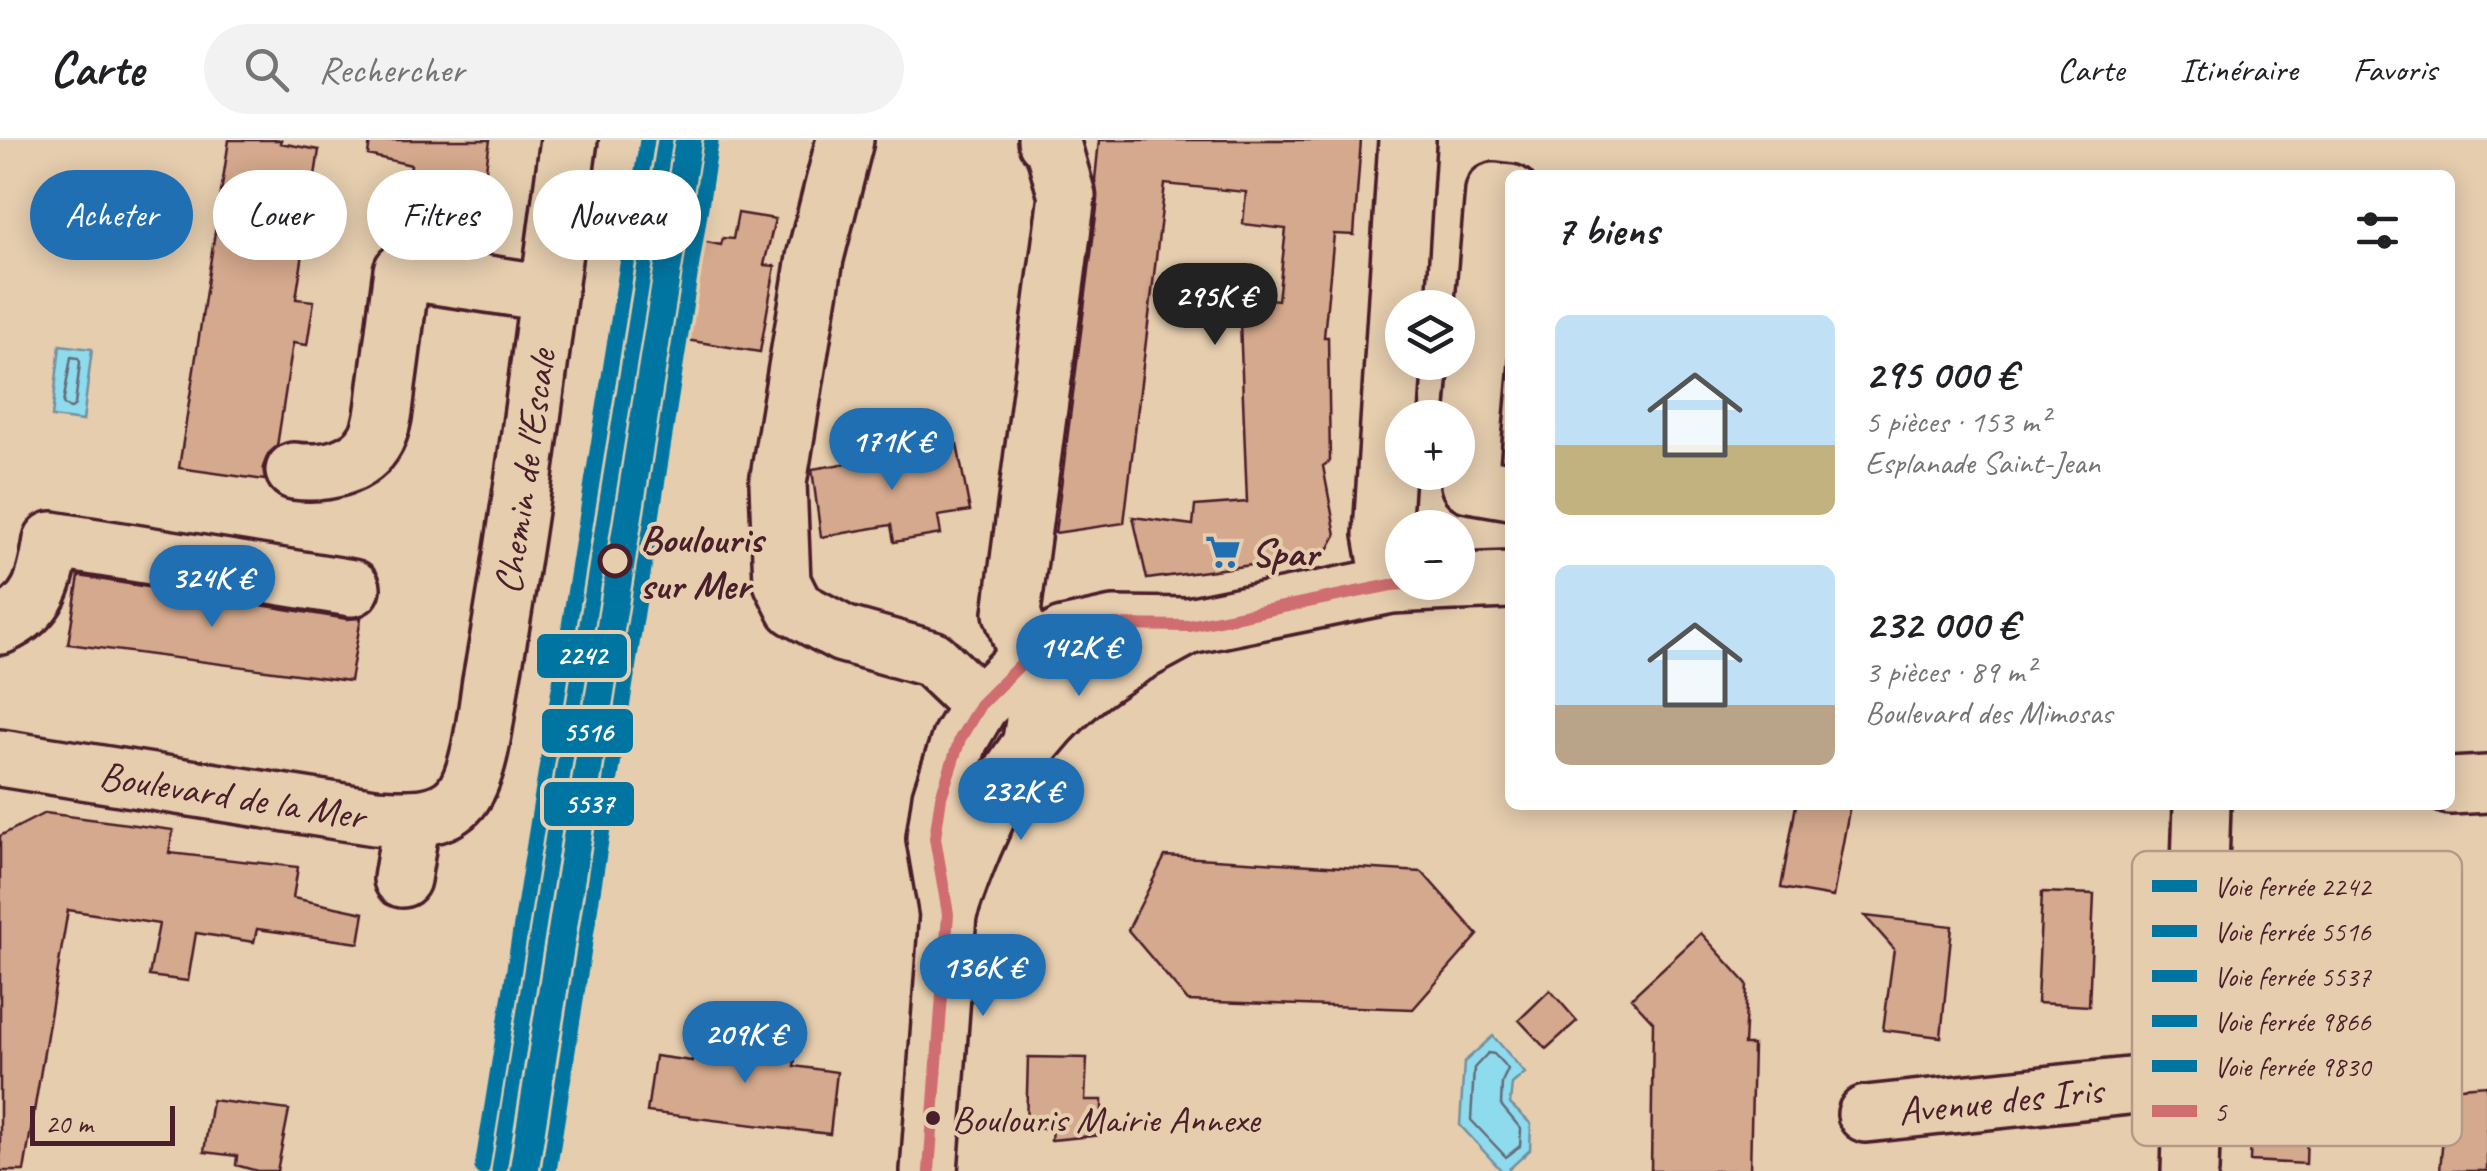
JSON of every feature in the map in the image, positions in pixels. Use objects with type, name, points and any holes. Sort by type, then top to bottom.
[{"type":"street","name":"Chemin de l'Escale","points":[[402,879],[436,808],[474,770],[500,637],[569,140]]},
{"type":"street","points":[[845,140],[815,258],[778,483],[782,582],[795,608],[843,634],[932,658],[980,705]]},
{"type":"street","points":[[1045,697],[1012,613],[1067,196],[1052,143],[1046,140]]},
{"type":"street","points":[[1385,551],[1382,534],[1407,140]]},
{"type":"street","points":[[1505,193],[1494,192],[1469,484],[1505,489]]},
{"type":"street","points":[[294,471],[315,474],[335,469],[358,458],[375,441],[383,414],[402,270],[548,293]]},
{"type":"street","points":[[0,626],[14,620],[46,585],[52,540],[352,588]]},
{"type":"street","points":[[1475,581],[1505,580]]},
{"type":"street","points":[[948,914],[970,848],[1045,697],[1063,636],[1112,624],[1189,626],[1385,587]]},
{"type":"street","points":[[980,705],[1045,697]]},
{"type":"street","points":[[930,1171],[948,914],[936,838],[941,797],[960,739],[980,705]]},
{"type":"street","name":"Boulevard de la Mer","points":[[0,758],[375,816],[436,808]]},
{"type":"street","points":[[2455,786],[2487,784]]},
{"type":"street","points":[[2201,851],[2202,810]]},
{"type":"street","name":"Avenue des Iris","points":[[1866,1114],[2132,1086]]},
{"type":"street","points":[[2190,1171],[2191,1146]]},
{"type":"water","points":[[60,345],[92,349],[83,421],[52,417]]},
{"type":"water","points":[[1493,1036],[1525,1073],[1512,1084],[1510,1104],[1531,1124],[1530,1150],[1507,1171],[1502,1171],[1460,1125],[1464,1062]]},
{"type":"building","points":[[229,140],[281,140],[280,143],[319,150],[316,170],[224,170]]},
{"type":"building","points":[[370,140],[490,140],[486,170],[410,170],[411,165],[368,155]]},
{"type":"building","points":[[1099,140],[1361,140],[1354,235],[1334,234],[1324,337],[1328,337],[1330,461],[1323,466],[1336,535],[1325,555],[1147,579],[1133,517],[1193,525],[1195,506],[1247,502],[1239,296],[1278,300],[1286,229],[1243,224],[1246,192],[1165,184],[1124,523],[1055,533],[1098,200],[1095,180]]},
{"type":"building","points":[[738,213],[775,219],[764,265],[775,266],[760,352],[686,340],[702,241],[721,245],[723,238],[733,239]]},
{"type":"building","points":[[213,245],[213,260],[302,260],[296,299],[314,301],[307,345],[293,343],[277,446],[268,454],[263,467],[265,480],[179,468]]},
{"type":"building","points":[[957,444],[970,511],[938,516],[941,534],[894,542],[891,525],[821,537],[812,469],[897,455],[896,451]]},
{"type":"building","points":[[79,576],[347,619],[361,618],[350,681],[68,644]]},
{"type":"building","points":[[1795,810],[1849,810],[1833,897],[1781,888]]},
{"type":"building","points":[[45,813],[173,830],[169,853],[298,867],[293,898],[364,913],[359,943],[257,929],[254,942],[196,933],[188,981],[149,976],[159,924],[68,910],[24,1171],[0,1171],[0,836]]},
{"type":"building","points":[[1165,856],[1422,872],[1478,935],[1413,1009],[1188,1001],[1128,930]]},
{"type":"building","points":[[2042,892],[2094,894],[2089,1006],[2037,1003]]},
{"type":"building","points":[[1865,916],[1952,926],[1941,1037],[1883,1030],[1894,949]]},
{"type":"building","points":[[1701,933],[1747,984],[1744,1045],[1753,1045],[1750,1171],[1651,1171],[1653,1022],[1631,998]]},
{"type":"building","points":[[1550,990],[1577,1021],[1546,1049],[1519,1020]]},
{"type":"building","points":[[709,1033],[797,1044],[794,1066],[837,1072],[830,1134],[647,1112],[655,1056],[692,1061],[694,1053],[706,1055]]},
{"type":"building","points":[[1028,1057],[1087,1058],[1085,1100],[1102,1100],[1102,1135],[1051,1140],[1052,1129],[1026,1128]]},
{"type":"building","points":[[2487,1085],[2487,1171],[2440,1171],[2442,1146],[2462,1146],[2462,1087]]},
{"type":"building","points":[[212,1100],[289,1110],[277,1171],[257,1171],[236,1165],[237,1156],[204,1152]]},
{"type":"building","points":[[2251,1146],[2307,1146],[2306,1164],[2250,1161]]},
{"type":"rail line","name":"9866","points":[[482,1168],[647,140]]},
{"type":"rail line","name":"2242","points":[[499,1171],[665,140]]},
{"type":"rail line","name":"5537","points":[[531,1171],[694,140]]},
{"type":"rail line","name":"5516","points":[[517,1171],[682,143]]},
{"type":"rail line","name":"9830","points":[[549,1171],[711,143]]},
{"type":"transit line","name":"5","points":[[929,1171],[948,914],[935,838],[941,797],[960,739],[980,705],[1028,657],[1063,636],[1113,625],[1189,626],[1385,586]]},
{"type":"place","name":"Spar","points":[[1223,552]]},
{"type":"place","name":"Boulouris sur Mer","points":[[615,561]]},
{"type":"place","name":"Boulouris Mairie Annexe","points":[[933,1118]]}]
